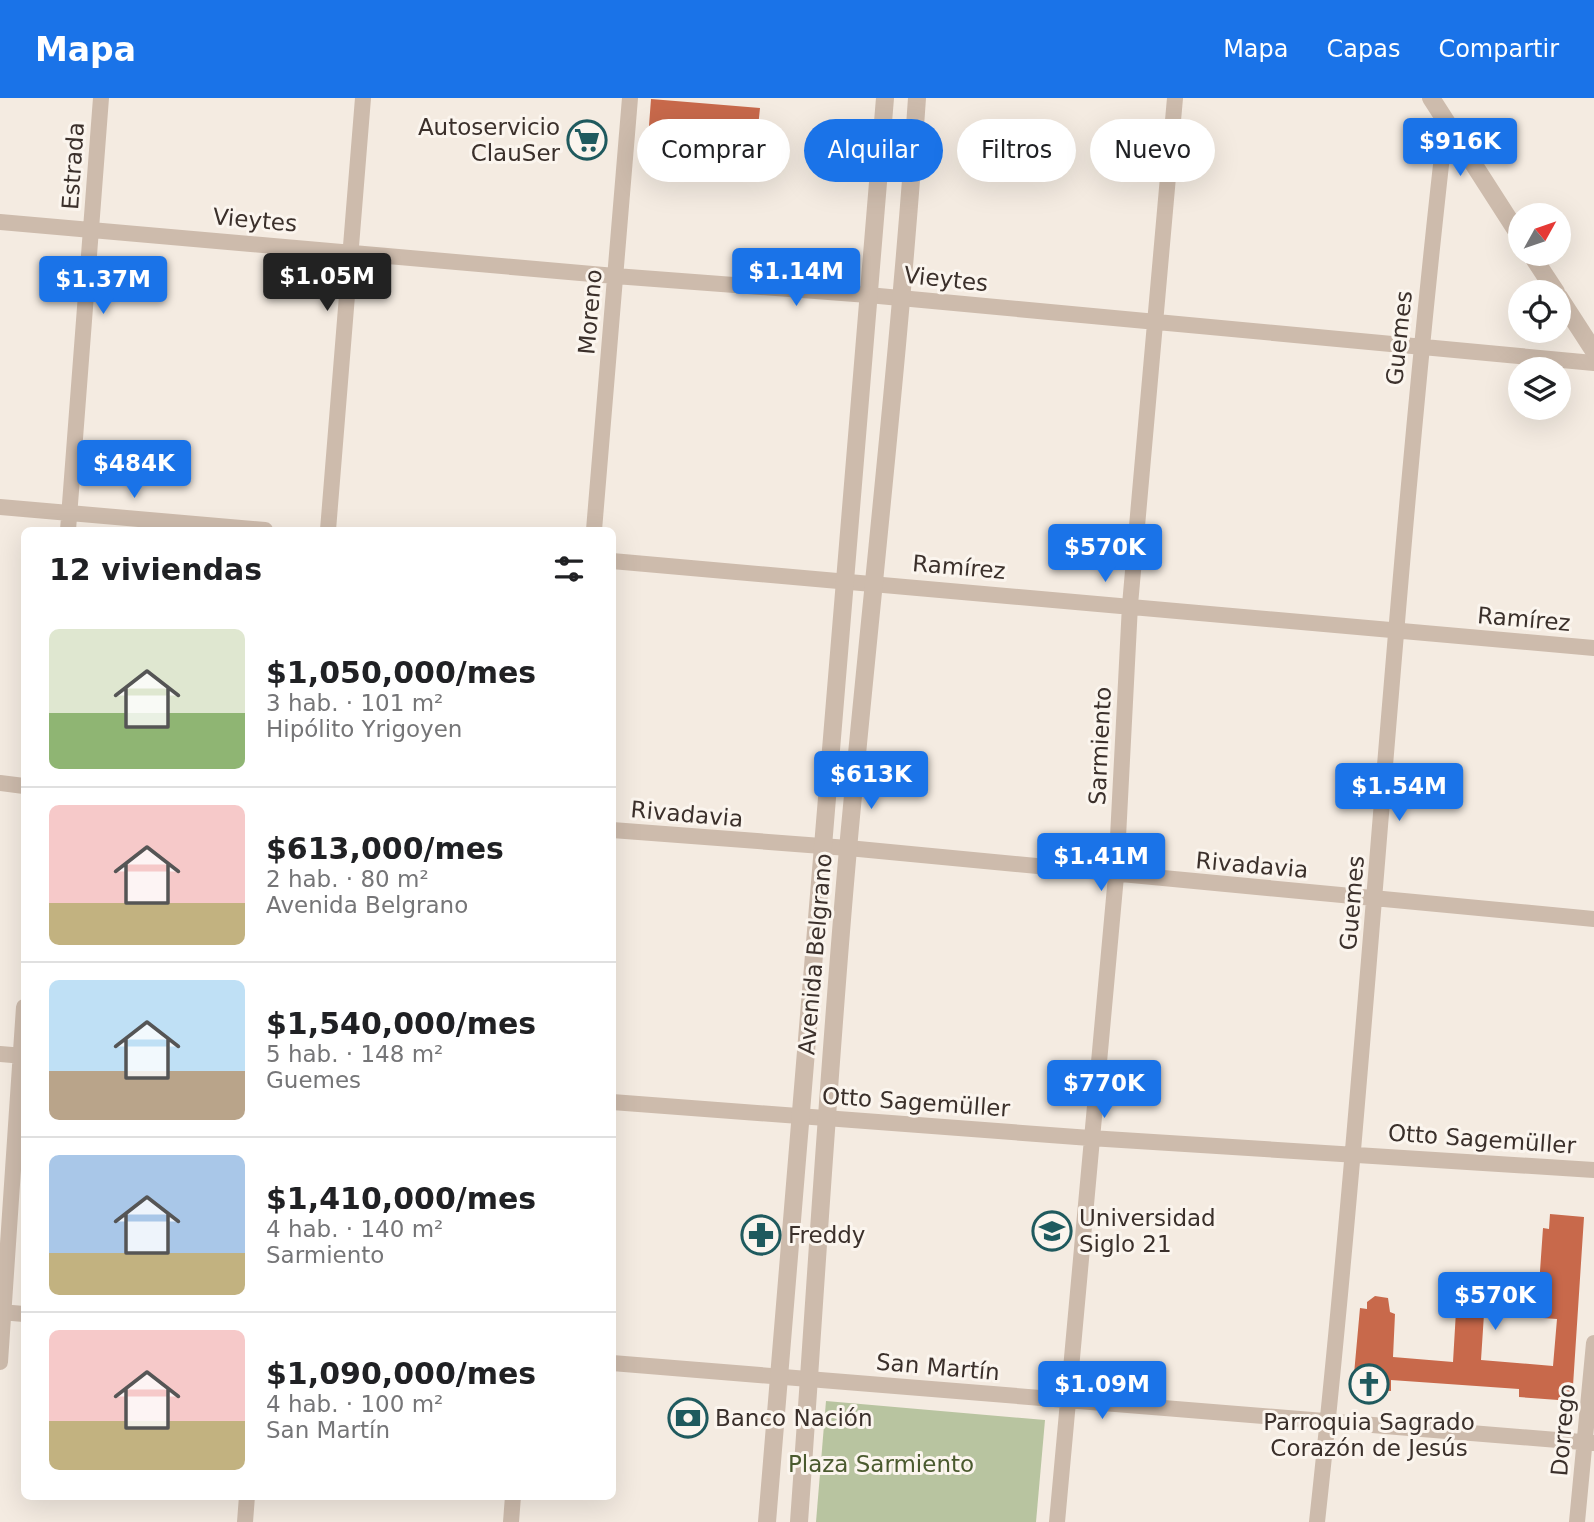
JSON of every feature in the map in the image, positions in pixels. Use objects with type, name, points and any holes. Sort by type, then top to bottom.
[{"type":"street","name":"Estrada","points":[[68,527],[101,98]]},
{"type":"street","points":[[328,527],[363,98]]},
{"type":"street","name":"Moreno","points":[[594,527],[630,98]]},
{"type":"street","name":"Avenida Belgrano","points":[[767,1522],[885,98]]},
{"type":"street","name":"Avenida Belgrano","points":[[799,1522],[825,1118],[848,848],[904,298],[918,98]]},
{"type":"street","name":"Sarmiento","points":[[1057,1522],[1066,1400],[1116,876],[1130,605],[1175,98]]},
{"type":"street","points":[[1431,98],[1508,218]]},
{"type":"street","name":"Guemes","points":[[1317,1522],[1375,899],[1419,347],[1446,121]]},
{"type":"street","name":"Vieytes","points":[[0,222],[615,276],[904,298],[1594,363]]},
{"type":"street","points":[[1571,316],[1594,351]]},
{"type":"street","points":[[0,507],[230,527]]},
{"type":"street","name":"Ramírez","points":[[616,561],[1594,648]]},
{"type":"street","points":[[0,783],[21,786]]},
{"type":"street","name":"Rivadavia","points":[[616,830],[822,849],[848,848],[1116,876],[1594,919]]},
{"type":"street","points":[[0,1054],[21,1056]]},
{"type":"street","points":[[0,1363],[21,1069]]},
{"type":"street","name":"Otto Sagemüller","points":[[616,1102],[1090,1138],[1352,1152],[1594,1170]]},
{"type":"street","points":[[2,1312],[21,1314]]},
{"type":"street","name":"Dorrego","points":[[1577,1522],[1589,1443],[1594,1343]]},
{"type":"street","name":"San Martín","points":[[616,1363],[1589,1443]]},
{"type":"street","points":[[245,1522],[247,1500]]},
{"type":"street","points":[[511,1522],[513,1500]]},
{"type":"green space","name":"Plaza Sarmiento","points":[[826,1401],[1045,1420],[1036,1522],[816,1522]]},
{"type":"building","points":[[651,99],[760,108],[759,119],[650,119]]},
{"type":"building","points":[[1550,1214],[1584,1217],[1572,1401],[1519,1397],[1519,1389],[1391,1380],[1391,1391],[1372,1390],[1362,1384],[1363,1375],[1354,1374],[1360,1308],[1367,1309],[1367,1302],[1375,1296],[1388,1298],[1390,1312],[1395,1314],[1393,1357],[1453,1362],[1457,1294],[1538,1300],[1543,1228],[1549,1229]],"holes":[[[1484,1314],[1557,1319],[1553,1366],[1481,1360]]]},
{"type":"place","name":"Autoservicio ClauSer","points":[[587,140]]},
{"type":"place","name":"Universidad Siglo 21","points":[[1052,1231]]},
{"type":"place","name":"Freddy","points":[[761,1235]]},
{"type":"place","name":"Parroquia Sagrado Corazón de Jesús","points":[[1369,1384]]},
{"type":"place","name":"Banco Nación","points":[[688,1418]]}]
